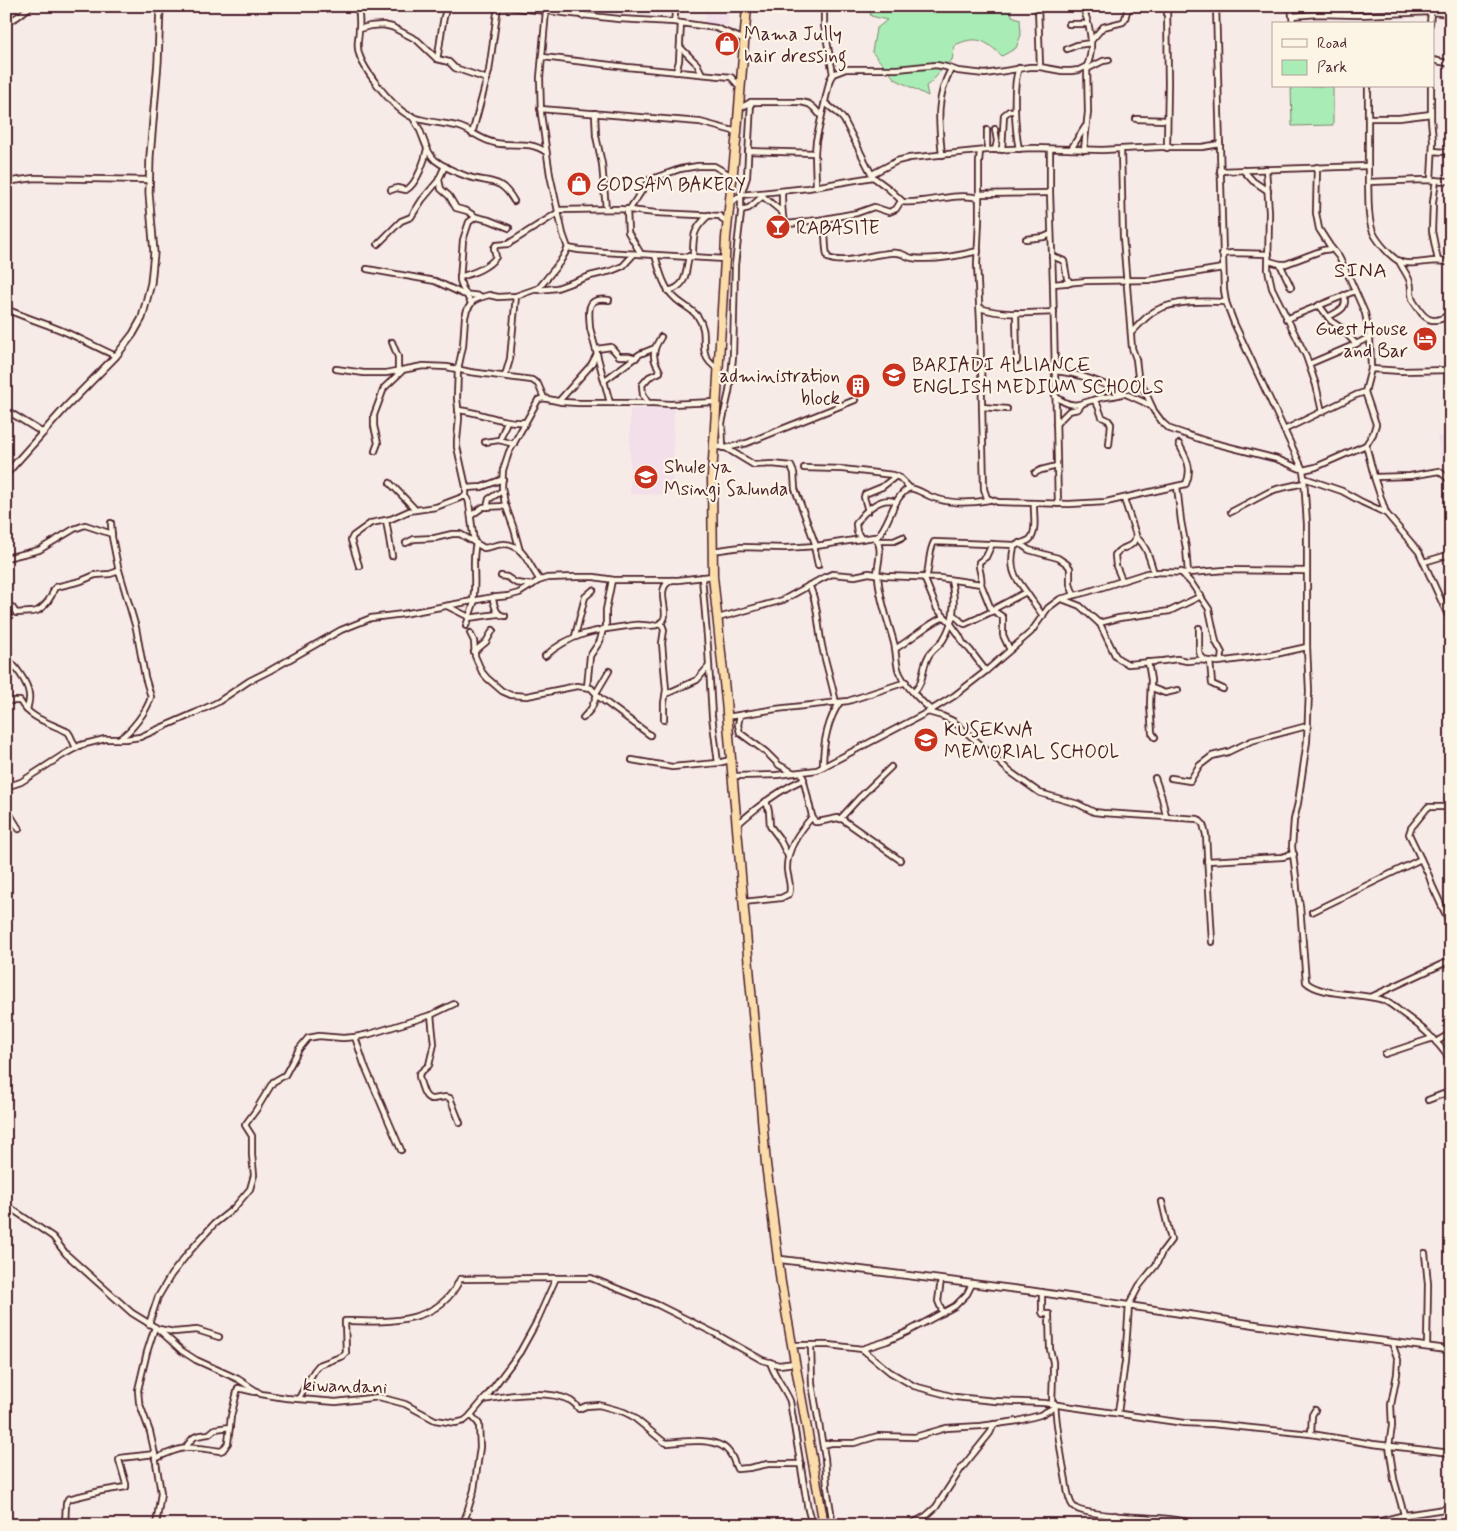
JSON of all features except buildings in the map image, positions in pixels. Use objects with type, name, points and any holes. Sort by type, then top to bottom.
[{"type":"highway","points":[[747,6],[737,132],[727,224],[713,446],[713,576],[733,776],[766,1164],[777,1259],[824,1525]]},
{"type":"street","points":[[6,23],[31,6]]},
{"type":"street","points":[[6,474],[116,356],[134,334],[142,318],[149,291],[154,253],[150,156],[158,62],[160,6]]},
{"type":"street","points":[[358,6],[360,29],[358,49],[360,57],[367,72],[388,98],[407,114],[458,127],[485,141],[536,146],[546,152]]},
{"type":"street","points":[[436,60],[447,6]]},
{"type":"street","points":[[472,134],[487,79],[499,6],[582,16],[674,22],[716,28],[745,40]]},
{"type":"street","points":[[582,16],[584,6]]},
{"type":"street","points":[[674,22],[676,6]]},
{"type":"street","points":[[824,6],[824,25],[833,74]]},
{"type":"street","points":[[1038,6],[1040,67]]},
{"type":"street","points":[[1082,6],[1091,42],[1087,68],[1088,112],[1084,150]]},
{"type":"street","points":[[1067,49],[1091,42],[1103,27],[1122,22],[1127,11],[1132,6]]},
{"type":"street","points":[[1167,6],[1167,148]]},
{"type":"street","points":[[1216,6],[1222,281],[1226,302],[1234,323],[1303,470],[1304,480],[1309,691],[1307,741],[1294,820],[1292,847],[1300,906],[1306,982],[1318,990],[1348,993],[1382,1000],[1393,1005],[1419,1024],[1451,1061]]},
{"type":"street","points":[[1291,6],[1293,22]]},
{"type":"street","points":[[536,290],[545,283],[568,248],[563,234],[546,152],[540,109],[540,78],[546,11]]},
{"type":"street","points":[[1292,16],[1430,12],[1451,14]]},
{"type":"street","points":[[1430,12],[1430,22]]},
{"type":"street","points":[[676,72],[679,61],[681,24]]},
{"type":"street","points":[[1069,24],[1088,24]]},
{"type":"street","points":[[360,29],[383,25],[392,27],[416,40],[436,60],[446,61],[455,68],[487,79]]},
{"type":"street","points":[[680,47],[700,67],[702,74]]},
{"type":"street","points":[[543,57],[604,65],[731,77],[740,86]]},
{"type":"street","points":[[816,186],[815,153],[818,129],[830,79],[838,71],[936,66],[968,73],[985,74],[1019,68],[1040,67],[1071,71],[1087,68],[1109,60]]},
{"type":"street","points":[[1434,60],[1451,64]]},
{"type":"street","points":[[1019,68],[1016,77],[1016,130],[1019,149]]},
{"type":"street","points":[[942,155],[939,127],[940,105],[944,82],[951,69]]},
{"type":"street","points":[[1368,88],[1368,182],[1373,231],[1382,246],[1399,261],[1410,281],[1413,302],[1422,316],[1430,320],[1446,317],[1451,314]]},
{"type":"street","points":[[1431,88],[1432,223],[1438,261]]},
{"type":"street","points":[[739,109],[751,102],[806,103],[821,116]]},
{"type":"street","points":[[724,448],[722,424],[731,377],[735,264],[741,196],[747,177],[751,102]]},
{"type":"street","points":[[825,103],[844,120],[872,175],[901,201],[909,202],[957,196],[1050,193]]},
{"type":"street","points":[[540,109],[654,120],[700,122],[737,132]]},
{"type":"street","points":[[1002,150],[1004,115],[1010,111],[1016,111]]},
{"type":"street","points":[[595,113],[596,136],[602,164],[606,209]]},
{"type":"street","points":[[1368,118],[1396,118],[1431,114]]},
{"type":"street","points":[[412,116],[432,157],[445,166],[466,176],[497,183],[509,192],[514,201]]},
{"type":"street","points":[[1136,120],[1167,120]]},
{"type":"street","points":[[1071,149],[1086,125]]},
{"type":"street","points":[[995,129],[997,141],[995,150]]},
{"type":"street","points":[[987,130],[988,150]]},
{"type":"street","points":[[729,205],[741,196],[762,195],[872,175],[897,161],[909,158],[988,150],[1121,150],[1202,147],[1220,144]]},
{"type":"street","points":[[391,190],[397,188],[406,190],[412,186],[423,162],[427,147]]},
{"type":"street","points":[[1050,149],[1058,504]]},
{"type":"street","points":[[1121,150],[1123,237],[1133,352],[1137,361],[1136,368],[1153,408],[1163,423],[1170,429],[1206,441],[1277,458],[1303,470],[1316,467],[1366,445],[1373,434],[1376,424],[1365,392],[1371,369],[1370,337],[1365,313],[1339,257],[1322,235],[1317,222],[1317,167]]},
{"type":"street","points":[[980,151],[977,265],[980,308],[984,489],[985,495],[989,500]]},
{"type":"street","points":[[1432,151],[1445,152]]},
{"type":"street","points":[[748,152],[815,153]]},
{"type":"street","points":[[378,244],[401,220],[411,217],[439,180],[445,166]]},
{"type":"street","points":[[641,254],[628,232],[628,210],[649,180],[680,169],[698,166],[714,166],[732,176]]},
{"type":"street","points":[[1220,171],[1368,166]]},
{"type":"street","points":[[1266,169],[1268,191],[1268,270],[1272,288],[1309,364],[1322,412]]},
{"type":"street","points":[[1243,170],[1253,181],[1268,191]]},
{"type":"street","points":[[6,182],[34,178],[150,180]]},
{"type":"street","points":[[439,180],[441,189],[449,196],[456,208],[471,212],[476,217],[509,228]]},
{"type":"street","points":[[1368,182],[1451,180]]},
{"type":"street","points":[[782,191],[783,220],[787,224],[857,213],[874,207],[889,212],[896,209],[901,201]]},
{"type":"street","points":[[741,210],[749,208],[762,195]]},
{"type":"street","points":[[762,195],[782,212]]},
{"type":"street","points":[[460,277],[491,263],[496,257],[494,248],[496,245],[508,244],[558,211],[606,209],[709,215],[720,216],[727,224]]},
{"type":"street","points":[[668,291],[683,283],[691,256],[696,228],[709,215]]},
{"type":"street","points":[[471,303],[461,284],[460,277],[463,240],[469,222],[476,217]]},
{"type":"street","points":[[819,220],[825,231],[826,254],[828,258],[833,260],[898,253],[910,257],[940,258],[954,257],[978,251]]},
{"type":"street","points":[[1026,239],[1044,237],[1051,234]]},
{"type":"street","points":[[568,248],[725,259]]},
{"type":"street","points":[[1269,261],[1280,264],[1292,262],[1323,250],[1332,249]]},
{"type":"street","points":[[367,269],[435,281],[467,295],[516,296],[536,290],[557,288],[590,276],[611,271],[623,266],[634,254]]},
{"type":"street","points":[[655,254],[668,291],[698,317],[703,328],[706,357],[711,365],[718,369]]},
{"type":"street","points":[[1222,254],[1269,254]]},
{"type":"street","points":[[1052,256],[1064,261],[1067,278],[1070,283]]},
{"type":"street","points":[[1399,261],[1404,263],[1438,261],[1451,263]]},
{"type":"street","points":[[1280,264],[1291,288]]},
{"type":"street","points":[[1054,284],[1154,279],[1223,268]]},
{"type":"street","points":[[1286,319],[1355,291]]},
{"type":"street","points":[[1328,317],[1345,306],[1344,295]]},
{"type":"street","points":[[466,626],[474,600],[473,559],[475,543],[470,503],[466,496],[457,447],[459,418],[458,369],[463,346],[465,317],[471,303],[484,296]]},
{"type":"street","points":[[506,376],[510,359],[516,296]]},
{"type":"street","points":[[608,300],[596,299],[591,304],[590,328],[610,404]]},
{"type":"street","points":[[1131,332],[1156,310],[1178,304],[1226,302]]},
{"type":"street","points":[[1320,305],[1331,321],[1340,327],[1356,344]]},
{"type":"street","points":[[980,308],[994,312],[1054,312]]},
{"type":"street","points":[[6,309],[39,323],[52,326],[116,356]]},
{"type":"street","points":[[1016,313],[1018,361]]},
{"type":"street","points":[[1309,364],[1370,337]]},
{"type":"street","points":[[648,403],[643,395],[642,385],[649,377],[660,372],[654,360],[655,348],[661,338]]},
{"type":"street","points":[[392,342],[398,356],[400,371]]},
{"type":"street","points":[[597,351],[611,347],[619,356],[636,358]]},
{"type":"street","points":[[605,380],[644,352],[655,348]]},
{"type":"street","points":[[559,401],[591,365],[597,351]]},
{"type":"street","points":[[336,369],[364,373],[400,371],[415,367],[432,366],[458,369],[478,374],[536,381],[544,398]]},
{"type":"street","points":[[1371,369],[1401,371],[1451,370]]},
{"type":"street","points":[[375,451],[378,443],[374,426],[374,415],[384,388],[400,371]]},
{"type":"street","points":[[1054,371],[1085,377],[1144,401],[1153,408]]},
{"type":"street","points":[[1284,430],[1365,392]]},
{"type":"street","points":[[1055,396],[1067,404],[1082,404],[1124,393]]},
{"type":"street","points":[[520,551],[502,491],[502,479],[503,470],[514,444],[536,402],[544,398],[579,403],[610,404],[716,402]]},
{"type":"street","points":[[724,448],[748,443],[855,400]]},
{"type":"street","points":[[1094,400],[1102,417],[1111,424],[1109,445]]},
{"type":"street","points":[[1056,424],[1069,411],[1076,410],[1082,404]]},
{"type":"street","points":[[982,407],[1007,409]]},
{"type":"street","points":[[6,410],[43,433]]},
{"type":"street","points":[[458,410],[480,413],[507,421],[525,422]]},
{"type":"street","points":[[500,440],[507,421]]},
{"type":"street","points":[[484,442],[500,440],[514,444]]},
{"type":"street","points":[[877,540],[896,502],[903,492],[910,488],[916,488],[936,499],[948,501],[978,502],[989,500],[1058,504],[1106,502],[1186,484],[1190,474],[1188,463],[1179,444]]},
{"type":"street","points":[[1366,445],[1386,513],[1419,552],[1451,622]]},
{"type":"street","points":[[713,446],[724,448],[754,465],[791,466],[794,473],[795,489],[815,546],[818,565]]},
{"type":"street","points":[[1035,473],[1057,466]]},
{"type":"street","points":[[804,468],[857,470],[896,476],[910,488]]},
{"type":"street","points":[[1374,477],[1410,476],[1439,471],[1451,481]]},
{"type":"street","points":[[868,511],[864,495],[882,487],[896,476]]},
{"type":"street","points":[[466,488],[482,487],[502,479]]},
{"type":"street","points":[[1231,512],[1269,492],[1304,480],[1342,492],[1386,513]]},
{"type":"street","points":[[390,483],[414,508],[420,510]]},
{"type":"street","points":[[1177,486],[1185,537],[1188,573]]},
{"type":"street","points":[[487,507],[489,498],[502,491]]},
{"type":"street","points":[[359,566],[351,540],[371,523],[405,513],[436,507],[466,496]]},
{"type":"street","points":[[1124,499],[1136,537],[1144,544],[1154,572]]},
{"type":"street","points":[[861,538],[857,532],[856,524],[868,511],[886,500],[896,502]]},
{"type":"street","points":[[986,671],[963,643],[951,623],[937,609],[925,578],[931,547],[934,542],[1017,544],[1027,542],[1031,538],[1034,526],[1034,503]]},
{"type":"street","points":[[472,515],[480,509],[487,507],[506,506]]},
{"type":"street","points":[[405,513],[410,508],[414,508]]},
{"type":"street","points":[[386,520],[392,556]]},
{"type":"street","points":[[111,523],[119,571],[136,628],[145,677],[151,697],[147,707],[128,733],[118,739]]},
{"type":"street","points":[[6,558],[39,550],[74,529],[85,525],[112,534]]},
{"type":"street","points":[[406,544],[414,539],[460,534],[484,548],[504,544],[517,548],[520,551],[540,580]]},
{"type":"street","points":[[712,551],[740,547],[785,548],[815,546],[871,537],[877,540],[894,541],[902,536]]},
{"type":"street","points":[[1122,580],[1116,566],[1115,556],[1120,550],[1132,545],[1136,537]]},
{"type":"street","points":[[877,540],[880,549],[877,574],[879,588],[900,674],[929,711],[953,722],[1009,771],[1040,793],[1078,804],[1094,812],[1193,818],[1202,822],[1206,835],[1212,942]]},
{"type":"street","points":[[992,544],[986,557],[979,562],[982,578],[981,584],[992,610],[1003,617],[1002,635],[1010,650]]},
{"type":"street","points":[[1017,544],[1012,559],[1014,573],[1043,616]]},
{"type":"street","points":[[1017,544],[1029,550],[1058,558],[1067,564],[1070,568],[1070,584],[1074,595]]},
{"type":"street","points":[[1424,562],[1451,554]]},
{"type":"street","points":[[733,776],[812,772],[929,711],[954,696],[986,671],[1031,632],[1053,604],[1060,599],[1154,572],[1188,573],[1225,570],[1307,571]]},
{"type":"street","points":[[6,607],[12,608],[16,613],[36,611],[48,602],[56,587],[81,581],[94,575],[110,574],[119,571]]},
{"type":"street","points":[[1181,572],[1201,596],[1211,615],[1216,642],[1222,653],[1221,661]]},
{"type":"street","points":[[717,618],[783,600],[832,574],[855,576],[869,573],[981,584]]},
{"type":"street","points":[[501,576],[507,577],[516,583],[533,585]]},
{"type":"street","points":[[6,787],[21,782],[76,748],[97,740],[140,737],[196,713],[341,630],[371,618],[403,614],[492,597],[508,596],[519,593],[540,580],[547,578],[594,577],[612,580],[672,580],[713,576]]},
{"type":"street","points":[[702,577],[712,716],[718,763]]},
{"type":"street","points":[[587,687],[590,656],[600,641],[604,629],[612,580]]},
{"type":"street","points":[[545,656],[575,636],[604,629],[636,625],[652,626],[661,622],[665,613],[664,586],[672,580]]},
{"type":"street","points":[[914,692],[922,680],[928,656],[942,642],[951,623],[954,603],[951,580]]},
{"type":"street","points":[[809,585],[813,596],[825,662],[838,703],[828,728],[823,756],[824,767]]},
{"type":"street","points":[[575,636],[582,603],[585,597],[593,590]]},
{"type":"street","points":[[953,615],[965,624],[1026,592]]},
{"type":"street","points":[[1099,623],[1119,618],[1170,611],[1201,596]]},
{"type":"street","points":[[492,597],[498,614]]},
{"type":"street","points":[[1060,599],[1080,606],[1099,623],[1112,650],[1119,659],[1128,664],[1176,658],[1187,661],[1221,661],[1265,656],[1307,647]]},
{"type":"street","points":[[447,606],[469,618],[498,614],[505,616]]},
{"type":"street","points":[[895,649],[906,643],[931,623],[944,617]]},
{"type":"street","points":[[661,622],[664,630],[662,643],[666,694],[664,720]]},
{"type":"street","points":[[1199,628],[1199,651],[1208,661],[1212,684],[1222,689]]},
{"type":"street","points":[[474,652],[486,642],[493,630]]},
{"type":"street","points":[[470,633],[474,641],[474,652],[479,666],[487,678],[502,691],[511,695],[527,696],[577,686],[591,688],[650,735]]},
{"type":"street","points":[[6,658],[12,662],[18,671],[29,693],[27,710]]},
{"type":"street","points":[[6,665],[12,662]]},
{"type":"street","points":[[1148,662],[1152,688],[1150,709],[1154,737]]},
{"type":"street","points":[[666,694],[697,680],[709,666]]},
{"type":"street","points":[[583,718],[591,709],[609,672]]},
{"type":"street","points":[[727,718],[783,708],[838,703],[906,682]]},
{"type":"street","points":[[1152,688],[1165,693],[1178,690]]},
{"type":"street","points":[[6,701],[20,701],[23,708],[39,720],[68,732],[76,748]]},
{"type":"street","points":[[740,715],[738,725],[740,733],[766,752],[779,765],[794,773]]},
{"type":"street","points":[[1171,778],[1190,782],[1199,766],[1212,756],[1228,752],[1251,741],[1307,726]]},
{"type":"street","points":[[1451,759],[1448,763],[1451,771]]},
{"type":"street","points":[[632,760],[672,768],[730,760]]},
{"type":"street","points":[[802,773],[812,817],[815,822],[818,822],[840,819],[892,766]]},
{"type":"street","points":[[1155,778],[1166,816]]},
{"type":"street","points":[[737,825],[784,788],[804,779]]},
{"type":"street","points":[[766,801],[770,812],[770,826],[779,838],[788,856]]},
{"type":"street","points":[[1451,807],[1428,807],[1411,828],[1409,834],[1410,840],[1421,859],[1451,926]]},
{"type":"street","points":[[6,808],[19,829]]},
{"type":"street","points":[[743,902],[781,898],[789,894],[788,856],[798,835],[812,817]]},
{"type":"street","points":[[840,819],[900,860]]},
{"type":"street","points":[[1207,861],[1282,857],[1294,854]]},
{"type":"street","points":[[1312,912],[1421,859]]},
{"type":"street","points":[[1370,998],[1451,960]]},
{"type":"street","points":[[149,1324],[158,1297],[171,1275],[214,1224],[233,1209],[250,1189],[254,1175],[252,1136],[245,1125],[273,1082],[285,1075],[289,1070],[299,1049],[308,1038],[319,1036],[355,1037],[431,1015],[454,1004]]},
{"type":"street","points":[[431,1015],[434,1044],[429,1065],[419,1074],[419,1079],[427,1098],[450,1098],[460,1123]]},
{"type":"street","points":[[1385,1054],[1434,1040],[1451,1033]]},
{"type":"street","points":[[355,1037],[367,1072],[400,1150]]},
{"type":"street","points":[[1428,1100],[1451,1091]]},
{"type":"street","points":[[1118,1413],[1125,1362],[1129,1305],[1171,1240],[1162,1202]]},
{"type":"street","name":"kiwandani","points":[[6,1204],[53,1237],[66,1254],[132,1314],[157,1328],[175,1346],[196,1360],[238,1379],[261,1394],[336,1402],[379,1397],[405,1404],[435,1420],[455,1423],[464,1421],[471,1415]]},
{"type":"street","points":[[1425,1253],[1428,1284],[1427,1347]]},
{"type":"street","points":[[777,1259],[1042,1292],[1258,1325],[1451,1350]]},
{"type":"street","points":[[462,1525],[474,1490],[480,1447],[479,1424],[471,1415],[520,1352],[536,1323],[556,1278]]},
{"type":"street","points":[[299,1398],[319,1365],[346,1353],[345,1321],[389,1322],[409,1319],[427,1312],[445,1301],[455,1290],[460,1279],[591,1278],[658,1304],[762,1360],[779,1365],[795,1363]]},
{"type":"street","points":[[941,1280],[938,1301],[943,1313]]},
{"type":"street","points":[[792,1345],[845,1346],[862,1349],[887,1341],[960,1303],[968,1294],[972,1284]]},
{"type":"street","points":[[1042,1292],[1042,1312],[1043,1314],[1049,1314],[1049,1339],[1057,1435],[1072,1505],[1078,1511],[1205,1525]]},
{"type":"street","points":[[156,1525],[161,1493],[150,1432],[139,1402],[138,1390],[146,1352],[157,1328],[174,1332],[197,1330],[219,1337]]},
{"type":"street","points":[[1392,1343],[1398,1360],[1389,1446],[1391,1465],[1408,1525]]},
{"type":"street","points":[[811,1346],[812,1384],[825,1458],[833,1525]]},
{"type":"street","points":[[862,1349],[902,1380],[914,1386],[964,1398],[1038,1402],[1184,1423],[1311,1434],[1451,1453]]},
{"type":"street","points":[[770,1362],[774,1374],[783,1386],[790,1401],[812,1525]]},
{"type":"street","points":[[65,1525],[66,1503],[68,1499],[126,1487],[120,1458],[155,1456],[177,1448],[186,1447],[222,1450],[228,1443],[238,1388],[261,1394]]},
{"type":"street","points":[[483,1400],[507,1396],[549,1395],[565,1398],[573,1402],[579,1409],[586,1406],[599,1405],[624,1412],[667,1443],[697,1440],[722,1446],[729,1452],[737,1469],[768,1464],[801,1464]]},
{"type":"street","points":[[823,1445],[848,1443],[878,1436],[915,1437],[952,1427],[981,1426],[1026,1419],[1040,1415],[1054,1405]]},
{"type":"street","points":[[1311,1434],[1312,1415],[1315,1410]]},
{"type":"street","points":[[909,1525],[926,1516],[936,1507],[994,1424]]},
{"type":"street","points":[[186,1447],[196,1435],[209,1434],[215,1429],[230,1427]]},
{"type":"street","points":[[1364,1525],[1405,1515],[1451,1508]]},
{"type":"street","points":[[1115,1515],[1118,1525]]},
{"type":"shaded area","points":[[706,7],[728,9],[728,25],[705,23]]},
{"type":"shaded area","points":[[674,408],[672,495],[630,494],[630,409]]},
{"type":"shaded area","points":[[1451,434],[1451,472],[1442,463],[1437,437]]},
{"type":"green space","points":[[860,6],[1011,6],[1012,16],[1020,19],[1021,35],[1016,48],[1002,56],[991,46],[980,41],[969,40],[955,45],[952,60],[926,86],[928,96],[895,79],[872,52],[876,29],[887,20],[871,16],[869,9],[860,8]]},
{"type":"green space","points":[[1291,88],[1333,88],[1333,125],[1292,126]]},
{"type":"place","name":"Mama Jully hair dressing","points":[[727,44]]},
{"type":"place","name":"GODSAM BAKERY","points":[[579,184]]},
{"type":"place","name":"RABASITE","points":[[778,227]]},
{"type":"place","name":"Guest House and Bar","points":[[1425,339]]},
{"type":"place","name":"BARIADI ALLIANCE ENGLISH MEDIUM SCHOOLS","points":[[894,375]]},
{"type":"place","name":"administration block","points":[[858,386]]},
{"type":"place","name":"Shule ya Msingi Salunda","points":[[646,477]]},
{"type":"place","name":"KUSEKWA MEMORIAL SCHOOL","points":[[926,740]]},
{"type":"district","name":"SINA","points":[[1361,270]]}]
